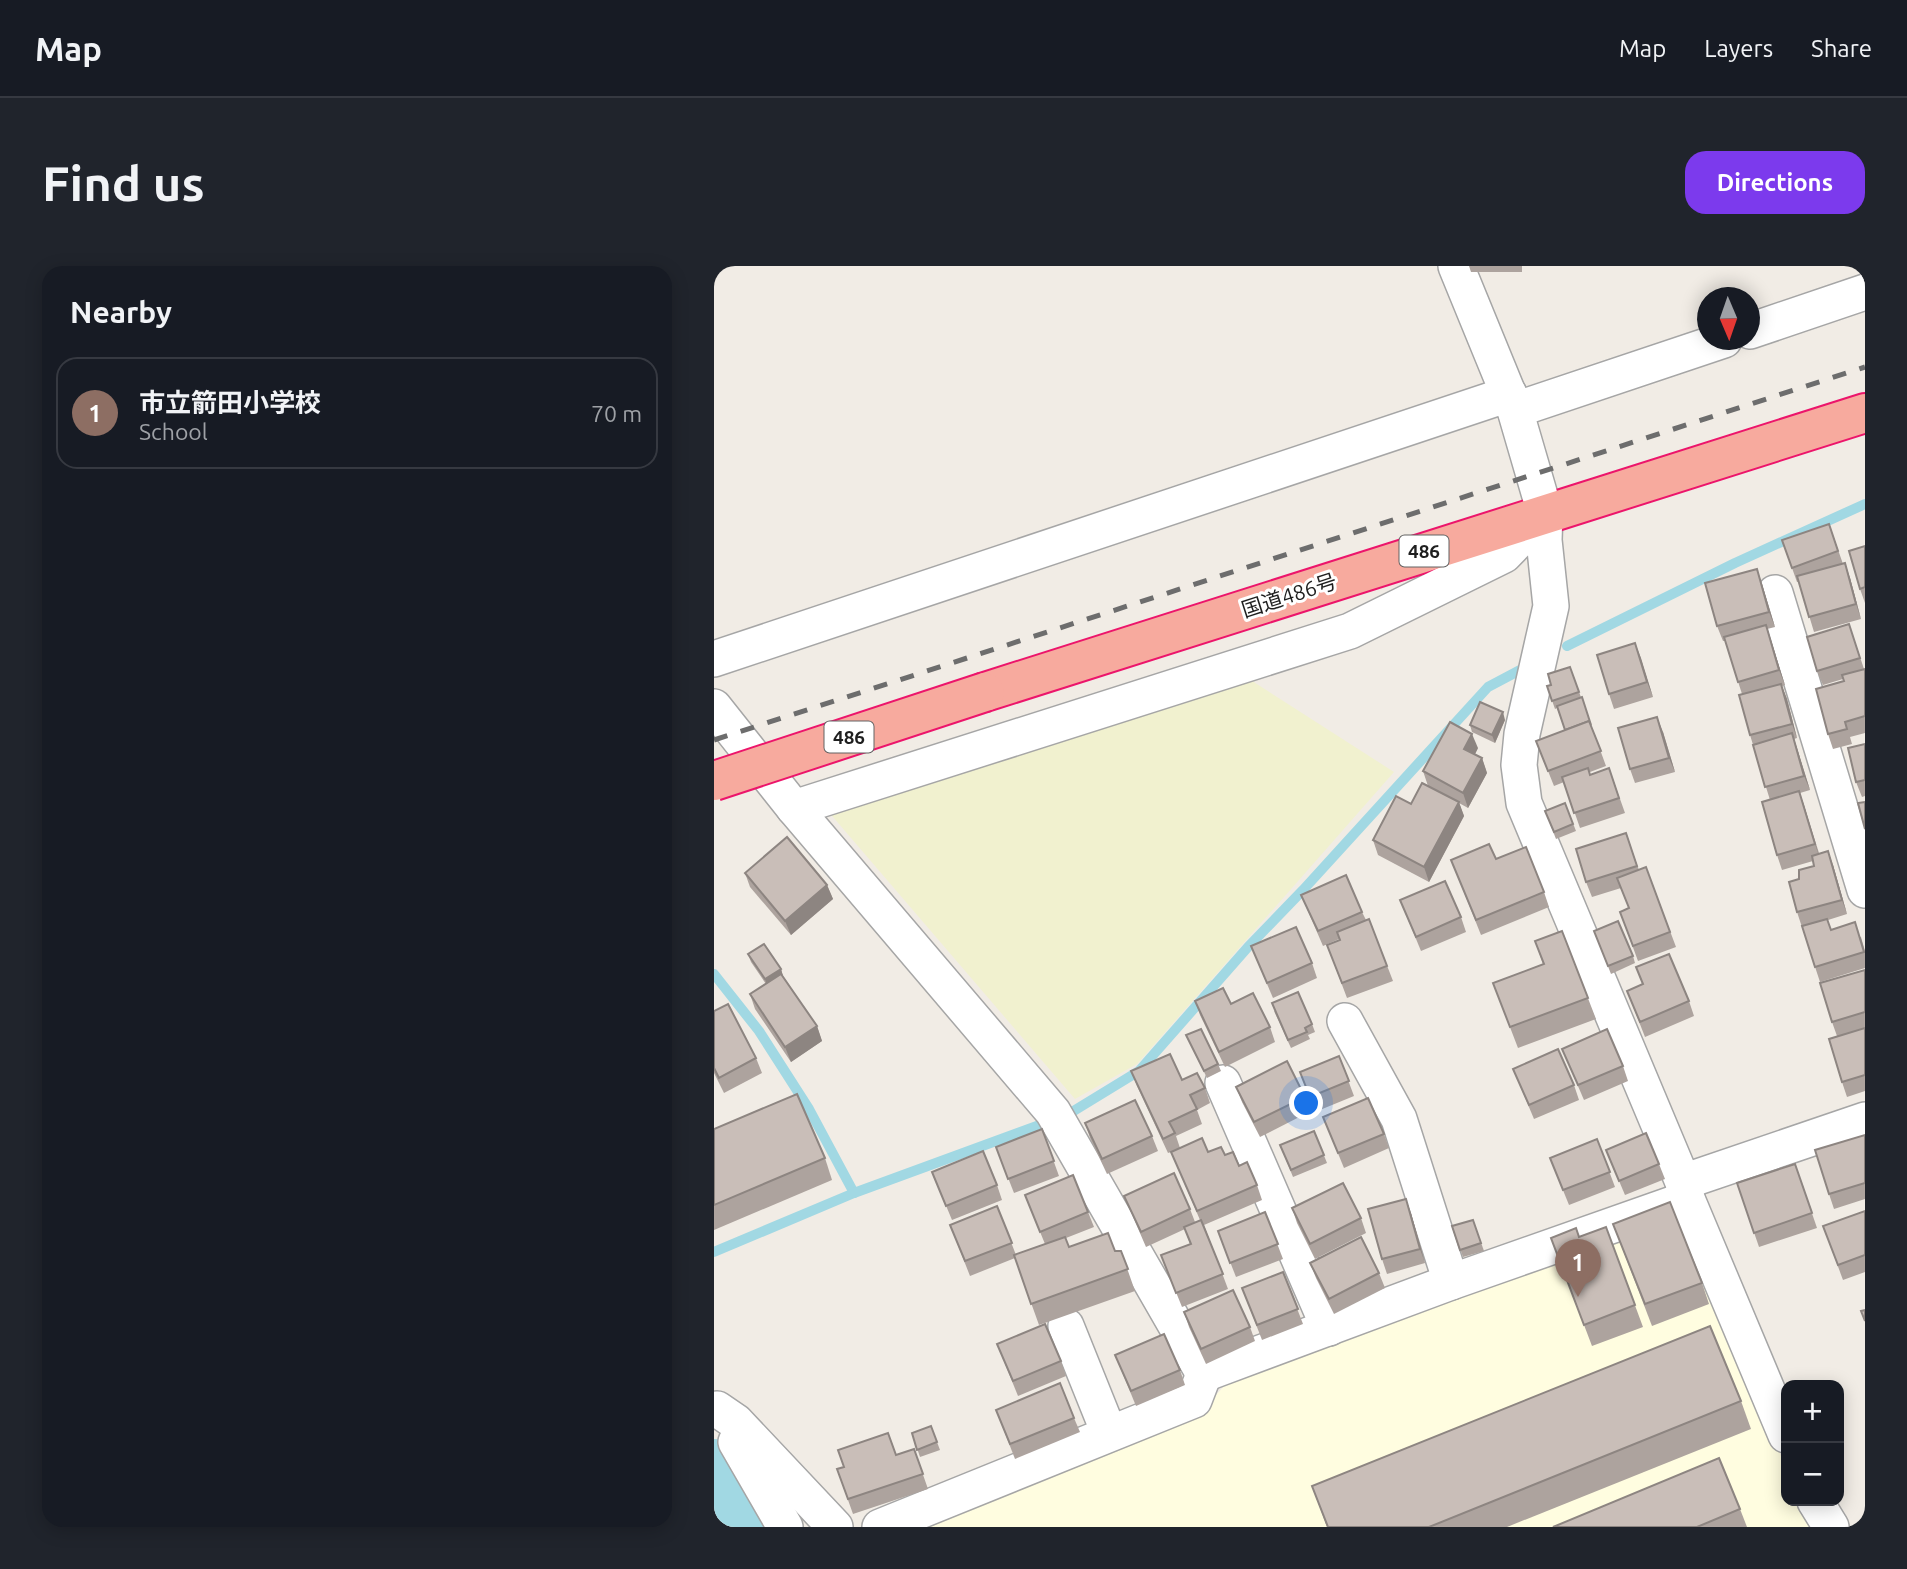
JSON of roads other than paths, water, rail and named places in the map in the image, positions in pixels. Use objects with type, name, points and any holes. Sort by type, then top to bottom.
[{"type":"highway","name":"国道486号","points":[[714,782],[985,692],[1865,413]]},
{"type":"street","points":[[1456,266],[1512,402],[1545,513],[1544,540],[1551,606],[1522,734],[1519,765],[1524,803],[1781,1423]]},
{"type":"street","points":[[1760,327],[1865,292]]},
{"type":"street","points":[[714,659],[1512,402],[1697,348]]},
{"type":"street","points":[[794,808],[1350,631],[1504,555],[1545,513]]},
{"type":"street","points":[[1774,593],[1865,890]]},
{"type":"street","points":[[714,707],[794,808],[1057,1119],[1204,1374]]},
{"type":"street","points":[[1345,1021],[1399,1119],[1451,1282]]},
{"type":"street","points":[[1223,1083],[1329,1328]]},
{"type":"street","points":[[880,1527],[1194,1400],[1204,1374],[1451,1282],[1865,1119]]},
{"type":"street","points":[[1066,1326],[1109,1433]]},
{"type":"street","points":[[715,1410],[785,1527]]},
{"type":"street","points":[[715,1410],[736,1422],[835,1527]]},
{"type":"street","points":[[1818,1506],[1831,1527]]},
{"type":"waterway","points":[[1567,646],[1735,563],[1865,504]]},
{"type":"waterway","points":[[714,1252],[854,1193],[1067,1115],[1139,1071],[1248,947],[1488,687],[1522,669]]},
{"type":"waterway","points":[[714,974],[759,1031],[809,1109],[854,1193]]},
{"type":"waterway","points":[[714,1468],[749,1527]]},
{"type":"railway","points":[[714,740],[1865,367]]},
{"type":"place","name":"市立箭田小学校","points":[[1578,1297]]}]
